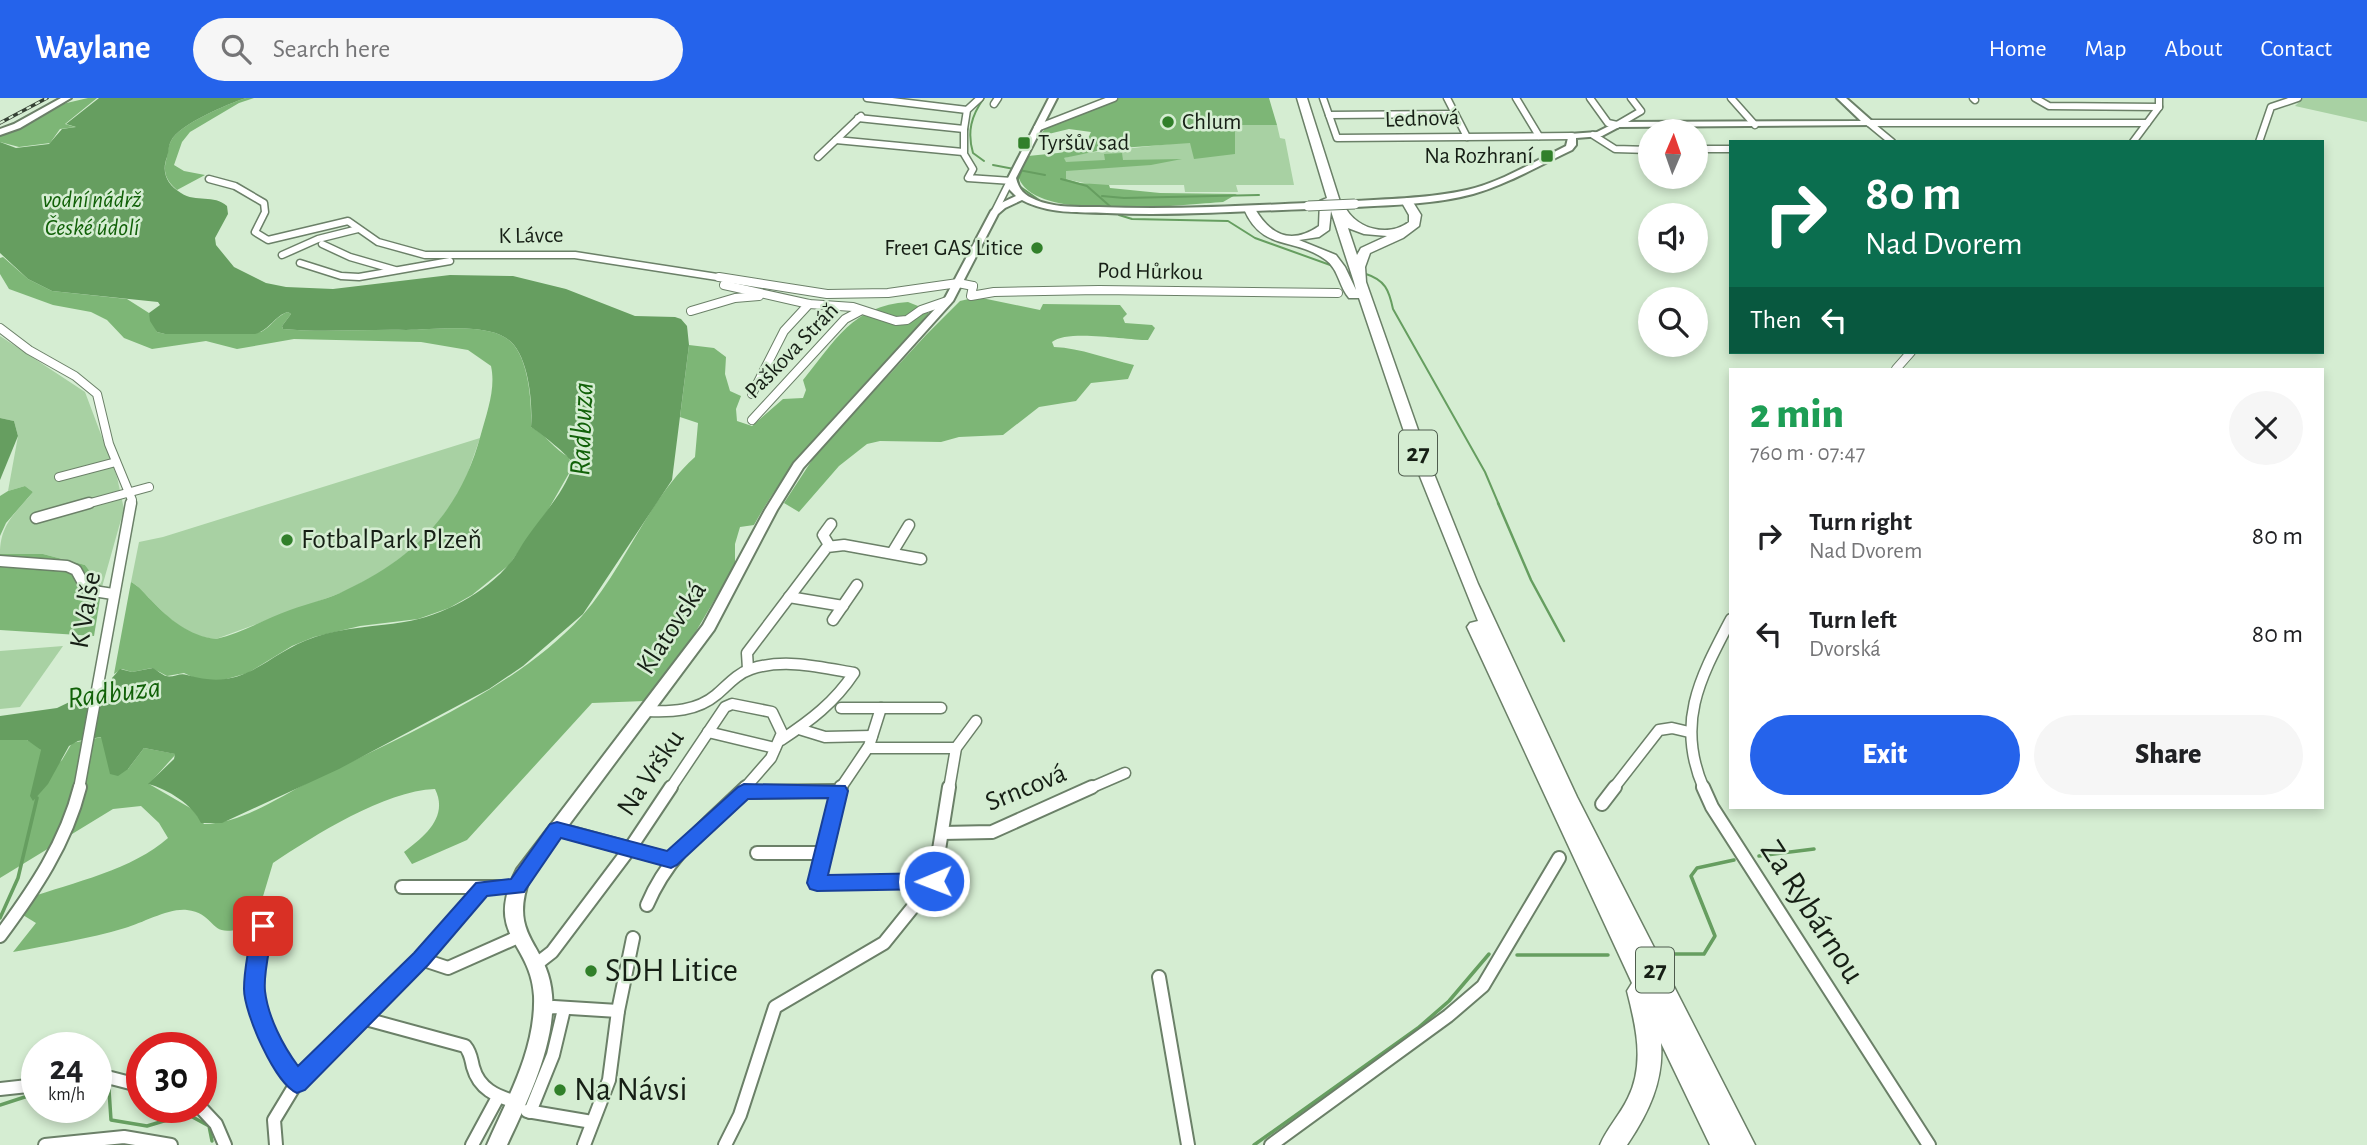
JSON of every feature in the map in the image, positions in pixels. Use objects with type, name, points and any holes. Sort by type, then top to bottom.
[{"type":"highway","name":"27","points":[[1295,98],[1351,291],[1395,424],[1459,587],[1619,934],[1723,1145]]},
{"type":"highway","name":"27","points":[[1302,98],[1326,174],[1351,291],[1471,586],[1573,806],[1743,1145]]},
{"type":"highway","points":[[1326,174],[1333,181],[1344,217],[1353,226],[1379,233],[1406,231]]},
{"type":"highway","points":[[1270,235],[1297,238],[1319,233],[1326,222],[1325,201]]},
{"type":"highway","points":[[1250,209],[1257,226],[1270,235],[1311,247],[1333,259],[1340,267],[1348,290],[1351,291],[1363,279],[1359,267],[1365,251],[1406,231],[1416,220],[1406,201]]},
{"type":"highway","points":[[1612,1145],[1630,1121],[1645,1091],[1652,1056],[1648,1029],[1619,934]]},
{"type":"main road","points":[[0,132],[17,126],[67,98]]},
{"type":"main road","name":"Klatovská","points":[[1010,183],[1053,98]]},
{"type":"main road","points":[[1841,98],[1869,123]]},
{"type":"main road","points":[[1618,125],[1869,123]]},
{"type":"main road","name":"Lednová","points":[[1572,136],[1604,133],[1618,125]]},
{"type":"main road","points":[[1010,183],[1022,197],[1042,206],[1072,210],[1149,212],[1406,201],[1487,187],[1569,148],[1572,145],[1572,136]]},
{"type":"main road","points":[[994,213],[1022,197]]},
{"type":"main road","name":"Klatovská","points":[[497,1145],[534,1047],[542,1009],[542,986],[518,937],[512,912],[517,887],[557,829],[709,627],[775,503],[798,466],[947,301],[994,213]]},
{"type":"street","points":[[867,98],[968,110]]},
{"type":"street","points":[[980,98],[968,110],[964,129],[963,152],[973,166],[968,177],[1010,183]]},
{"type":"street","points":[[1037,128],[1114,98]]},
{"type":"street","name":"Lednová","points":[[1323,98],[1337,138],[1572,136]]},
{"type":"street","points":[[1447,98],[1467,137]]},
{"type":"street","points":[[1516,98],[1539,136]]},
{"type":"street","points":[[1590,98],[1608,123],[1618,125],[1641,111],[1631,98]]},
{"type":"street","points":[[1731,98],[1755,125]]},
{"type":"street","points":[[2035,98],[2049,106],[2159,107]]},
{"type":"street","points":[[2134,140],[2159,107],[2159,98]]},
{"type":"street","points":[[2260,140],[2271,107],[2298,98]]},
{"type":"street","points":[[1329,115],[1455,114]]},
{"type":"street","points":[[818,157],[860,116],[964,129]]},
{"type":"street","points":[[1869,123],[2147,123]]},
{"type":"street","points":[[1869,123],[1890,140]]},
{"type":"street","points":[[1593,135],[1615,149],[1638,150]]},
{"type":"street","points":[[836,140],[963,152]]},
{"type":"street","points":[[1708,149],[1729,149]]},
{"type":"street","name":"K Lávce","points":[[209,179],[242,189],[266,206],[265,214],[255,230],[262,238],[275,240],[352,221],[358,229],[378,242],[409,253],[460,257],[575,255],[827,294],[957,285]]},
{"type":"street","name":"Klatovská","points":[[994,213],[1010,183]]},
{"type":"street","points":[[282,256],[318,240],[358,229]]},
{"type":"street","points":[[322,244],[351,257],[399,271]]},
{"type":"street","points":[[300,263],[344,276],[366,277],[460,257]]},
{"type":"street","points":[[710,277],[706,281],[809,304],[853,307],[902,321],[933,304],[947,301]]},
{"type":"street","name":"Pod Hůrkou","points":[[957,285],[973,286],[971,296],[994,292],[1099,290],[1351,291]]},
{"type":"street","points":[[691,311],[740,297],[768,294]]},
{"type":"street","points":[[752,394],[784,331],[809,304]]},
{"type":"street","name":"Paškova Stráň","points":[[752,420],[845,319],[860,311]]},
{"type":"street","name":"K Valše","points":[[0,936],[28,898],[56,852],[79,791],[132,500],[109,443],[97,394],[75,376],[29,350],[2,330]]},
{"type":"street","points":[[1897,368],[1909,354]]},
{"type":"street","points":[[59,477],[117,462]]},
{"type":"street","points":[[36,518],[149,487]]},
{"type":"street","points":[[831,524],[823,535],[830,545],[921,559]]},
{"type":"street","points":[[892,553],[909,526]]},
{"type":"street","points":[[748,670],[747,653],[813,562],[830,545]]},
{"type":"street","points":[[0,561],[67,566],[76,570],[87,590],[113,594]]},
{"type":"street","points":[[833,620],[858,585]]},
{"type":"street","points":[[789,597],[843,606]]},
{"type":"street","name":"Za Rybárnou","points":[[1729,623],[1695,690],[1690,708],[1689,732],[1697,773],[1712,807],[1929,1145]]},
{"type":"street","points":[[647,905],[658,878],[671,860],[744,792],[771,758],[778,744],[821,714],[844,690],[854,673],[779,663],[748,670],[727,682],[713,698],[697,706],[672,711],[648,711]]},
{"type":"street","name":"Na Vršku","points":[[534,965],[552,952],[631,847],[725,707],[737,704],[772,712],[782,733],[778,744]]},
{"type":"street","points":[[841,708],[941,708]]},
{"type":"street","points":[[881,708],[868,748],[839,791],[817,883],[934,881]]},
{"type":"street","name":"Srncová","points":[[934,881],[956,748],[976,721]]},
{"type":"street","points":[[1602,804],[1659,730],[1672,728],[1689,732]]},
{"type":"street","points":[[799,729],[825,737],[872,736]]},
{"type":"street","points":[[708,732],[778,744]]},
{"type":"street","points":[[868,748],[956,748]]},
{"type":"street","name":"Srncová","points":[[942,833],[992,832],[1125,773]]},
{"type":"street","points":[[744,792],[839,791]]},
{"type":"street","points":[[557,829],[671,860]]},
{"type":"street","points":[[757,853],[824,853]]},
{"type":"street","points":[[1277,1141],[1448,1016],[1483,986],[1559,858]]},
{"type":"street","points":[[725,1145],[740,1115],[775,1007],[884,943],[934,881]]},
{"type":"street","points":[[402,887],[517,887]]},
{"type":"street","points":[[276,1145],[274,1120],[297,1082],[421,959],[482,888]]},
{"type":"street","points":[[263,926],[254,990],[261,1015],[282,1062],[297,1082]]},
{"type":"street","points":[[421,959],[448,968],[518,937]]},
{"type":"street","points":[[584,1145],[609,1080],[618,1011],[633,938]]},
{"type":"street","points":[[1160,977],[1188,1145]]},
{"type":"street","points":[[542,1009],[554,1007],[564,1010],[618,1011]]},
{"type":"street","points":[[472,1145],[514,1105],[553,1055],[564,1010]]},
{"type":"street","points":[[362,1018],[465,1045],[471,1053],[473,1068],[482,1087],[514,1105],[592,1122]]},
{"type":"street","points":[[0,1089],[21,1087]]},
{"type":"street","points":[[214,1123],[225,1145]]},
{"type":"street","points":[[45,1145],[106,1137],[142,1138],[170,1145]]},
{"type":"shaded area","points":[[97,98],[65,124],[75,127],[60,129],[50,143],[19,147],[0,142],[0,134],[27,124],[58,105]]},
{"type":"shaded area","points":[[246,98],[254,98],[239,103],[190,132],[182,142],[174,165],[184,171],[205,175],[177,190],[170,183],[165,171],[171,141],[184,128],[205,115]]},
{"type":"shaded area","points":[[1119,98],[1269,98],[1277,125],[1235,125],[1235,154],[1194,159],[1190,143],[1107,149],[1064,158],[1066,162],[1105,160],[1104,154],[1122,153],[1123,160],[1182,159],[1151,165],[1066,171],[1066,179],[1109,185],[1110,188],[1160,193],[1237,194],[1223,202],[1109,208],[1076,206],[1048,200],[1028,190],[1018,174],[1028,156],[1058,153],[1085,145],[1091,132],[1069,129],[1036,137],[1048,127]]},
{"type":"shaded area","points":[[2303,98],[2367,98],[2367,122],[2295,106]]},
{"type":"shaded area","points":[[1235,125],[1277,125],[1280,138],[1285,139],[1294,185],[1236,185],[1238,192],[1185,192],[1184,185],[1094,185],[1065,179],[1064,158],[1078,154],[1234,137]]},
{"type":"shaded area","points":[[3,257],[28,279],[52,291],[127,299],[149,313],[157,332],[165,334],[261,332],[288,312],[291,314],[282,326],[283,329],[329,331],[458,328],[496,333],[514,345],[520,355],[530,392],[531,427],[569,457],[572,468],[548,510],[509,565],[472,595],[449,608],[418,619],[360,626],[314,637],[292,646],[248,673],[223,680],[199,680],[184,673],[167,676],[152,668],[132,672],[122,669],[114,674],[131,582],[180,626],[216,639],[339,593],[371,577],[414,546],[448,508],[472,461],[490,400],[491,366],[468,350],[421,342],[294,339],[237,349],[206,341],[152,349],[124,338],[107,320],[91,312],[53,305],[9,289],[0,274],[0,258]]},
{"type":"shaded area","points":[[977,297],[1040,310],[1043,304],[1120,305],[1127,314],[1123,318],[1125,323],[1152,325],[1155,328],[1148,340],[1070,336],[1052,342],[1054,347],[1134,365],[1128,379],[1091,383],[1076,401],[1039,407],[1003,435],[959,437],[941,442],[880,441],[867,444],[839,466],[799,512],[784,503],[816,454],[926,335],[960,301]]},
{"type":"shaded area","points":[[908,302],[928,310],[928,314],[813,441],[791,468],[754,525],[740,527],[735,544],[735,565],[695,633],[645,701],[592,703],[467,840],[412,864],[404,852],[432,825],[437,817],[439,799],[435,789],[394,797],[351,816],[273,863],[255,923],[239,929],[220,930],[198,913],[180,910],[111,932],[13,952],[36,923],[18,912],[28,898],[120,867],[154,849],[168,838],[159,823],[141,806],[113,809],[0,878],[0,740],[27,740],[40,747],[42,754],[34,784],[62,760],[72,743],[102,737],[128,769],[144,748],[176,754],[149,784],[192,809],[204,824],[246,815],[455,710],[524,667],[582,616],[611,577],[663,493],[695,457],[698,423],[680,417],[689,345],[714,348],[726,357],[725,374],[730,391],[741,396],[736,409],[737,421],[752,426],[783,399],[803,398],[806,390],[803,380],[836,339],[859,318],[873,310]]},
{"type":"shaded area","points":[[0,336],[85,392],[117,477],[124,509],[102,587],[85,565],[43,554],[0,554],[6,527],[33,492],[25,486],[8,491],[18,436],[14,421],[0,418]]},
{"type":"shaded area","name":"FotbalPark Plzeň","points":[[480,438],[465,481],[428,536],[381,572],[346,591],[216,639],[197,635],[181,626],[131,582],[139,542],[163,537]]},
{"type":"shaded area","points":[[25,486],[33,492],[6,523],[0,536],[0,496]]},
{"type":"shaded area","points":[[0,554],[43,554],[85,565],[102,587],[94,636],[0,630]]},
{"type":"shaded area","points":[[63,646],[20,707],[0,709],[0,651]]},
{"type":"water","name":"vodní nádrž České údolí","points":[[99,98],[246,98],[205,115],[176,135],[169,145],[165,173],[172,186],[181,193],[193,198],[216,200],[227,206],[228,214],[215,238],[216,245],[234,267],[266,283],[286,287],[333,289],[450,275],[513,276],[566,289],[635,316],[675,317],[687,326],[689,345],[672,480],[583,614],[523,666],[489,689],[339,769],[222,823],[201,823],[192,810],[179,799],[148,784],[174,759],[175,754],[144,748],[128,769],[118,776],[110,774],[101,737],[78,741],[69,746],[48,784],[33,801],[30,796],[41,750],[27,740],[0,740],[0,716],[57,708],[84,695],[86,704],[103,700],[110,695],[112,678],[120,669],[132,672],[153,668],[169,676],[184,674],[225,679],[254,669],[297,644],[315,637],[348,629],[418,619],[448,609],[489,584],[510,563],[560,493],[573,464],[561,450],[531,427],[530,392],[525,366],[514,345],[496,333],[458,328],[329,331],[283,329],[282,326],[291,314],[288,312],[255,334],[165,334],[157,332],[150,321],[149,313],[160,305],[158,302],[52,291],[28,279],[0,253],[0,142],[16,148],[49,144],[62,129],[76,127],[66,124]]},
{"type":"water","points":[[0,418],[14,421],[18,436],[0,480]]},
{"type":"waterway","points":[[984,98],[973,118],[970,131],[973,153],[984,161]]},
{"type":"waterway","points":[[993,165],[1022,171]]},
{"type":"waterway","points":[[1022,171],[1045,175]]},
{"type":"waterway","points":[[1022,171],[1018,179],[1019,186],[1039,200]]},
{"type":"waterway","points":[[1061,179],[1087,186],[1112,208]]},
{"type":"waterway","points":[[1102,196],[1124,198],[1259,195]]},
{"type":"waterway","points":[[1119,215],[1132,219],[1228,221],[1255,238],[1333,266]]},
{"type":"waterway","points":[[1366,274],[1378,279],[1385,287],[1393,309],[1485,472],[1499,505]]},
{"type":"waterway","points":[[1498,503],[1531,580],[1564,641]]},
{"type":"waterway","points":[[0,918],[18,878],[37,798]]},
{"type":"waterway","points":[[1759,856],[1814,849]]},
{"type":"waterway","points":[[1670,954],[1704,954],[1715,936],[1691,876],[1697,868],[1734,860]]},
{"type":"waterway","points":[[1254,1145],[1418,1028],[1449,1001],[1489,954]]},
{"type":"waterway","points":[[1517,955],[1608,955]]},
{"type":"waterway","points":[[0,1105],[21,1098]]},
{"type":"waterway","points":[[112,1120],[147,1126],[187,1114],[209,1126],[212,1141]]},
{"type":"railway","points":[[0,123],[47,98]]},
{"type":"place","name":"Chlum","points":[[1168,122]]},
{"type":"place","name":"Tyršův sad","points":[[1024,143]]},
{"type":"place","name":"Na Rozhraní","points":[[1547,156]]},
{"type":"place","name":"Free1 GAS Litice","points":[[1037,248]]},
{"type":"place","name":"FotbalPark Plzeň","points":[[287,540]]},
{"type":"place","name":"SDH Litice","points":[[591,971]]},
{"type":"place","name":"Na Návsi","points":[[560,1090]]},
{"type":"route","points":[[263,926],[254,990],[261,1015],[282,1062],[297,1082],[421,959],[482,888],[517,887],[523,874],[557,829],[671,860],[744,792],[839,791],[817,883],[934,881]]},
{"type":"water label","name":"Radbuza","points":[[582,429]]},
{"type":"water label","name":"Radbuza","points":[[114,693]]}]
